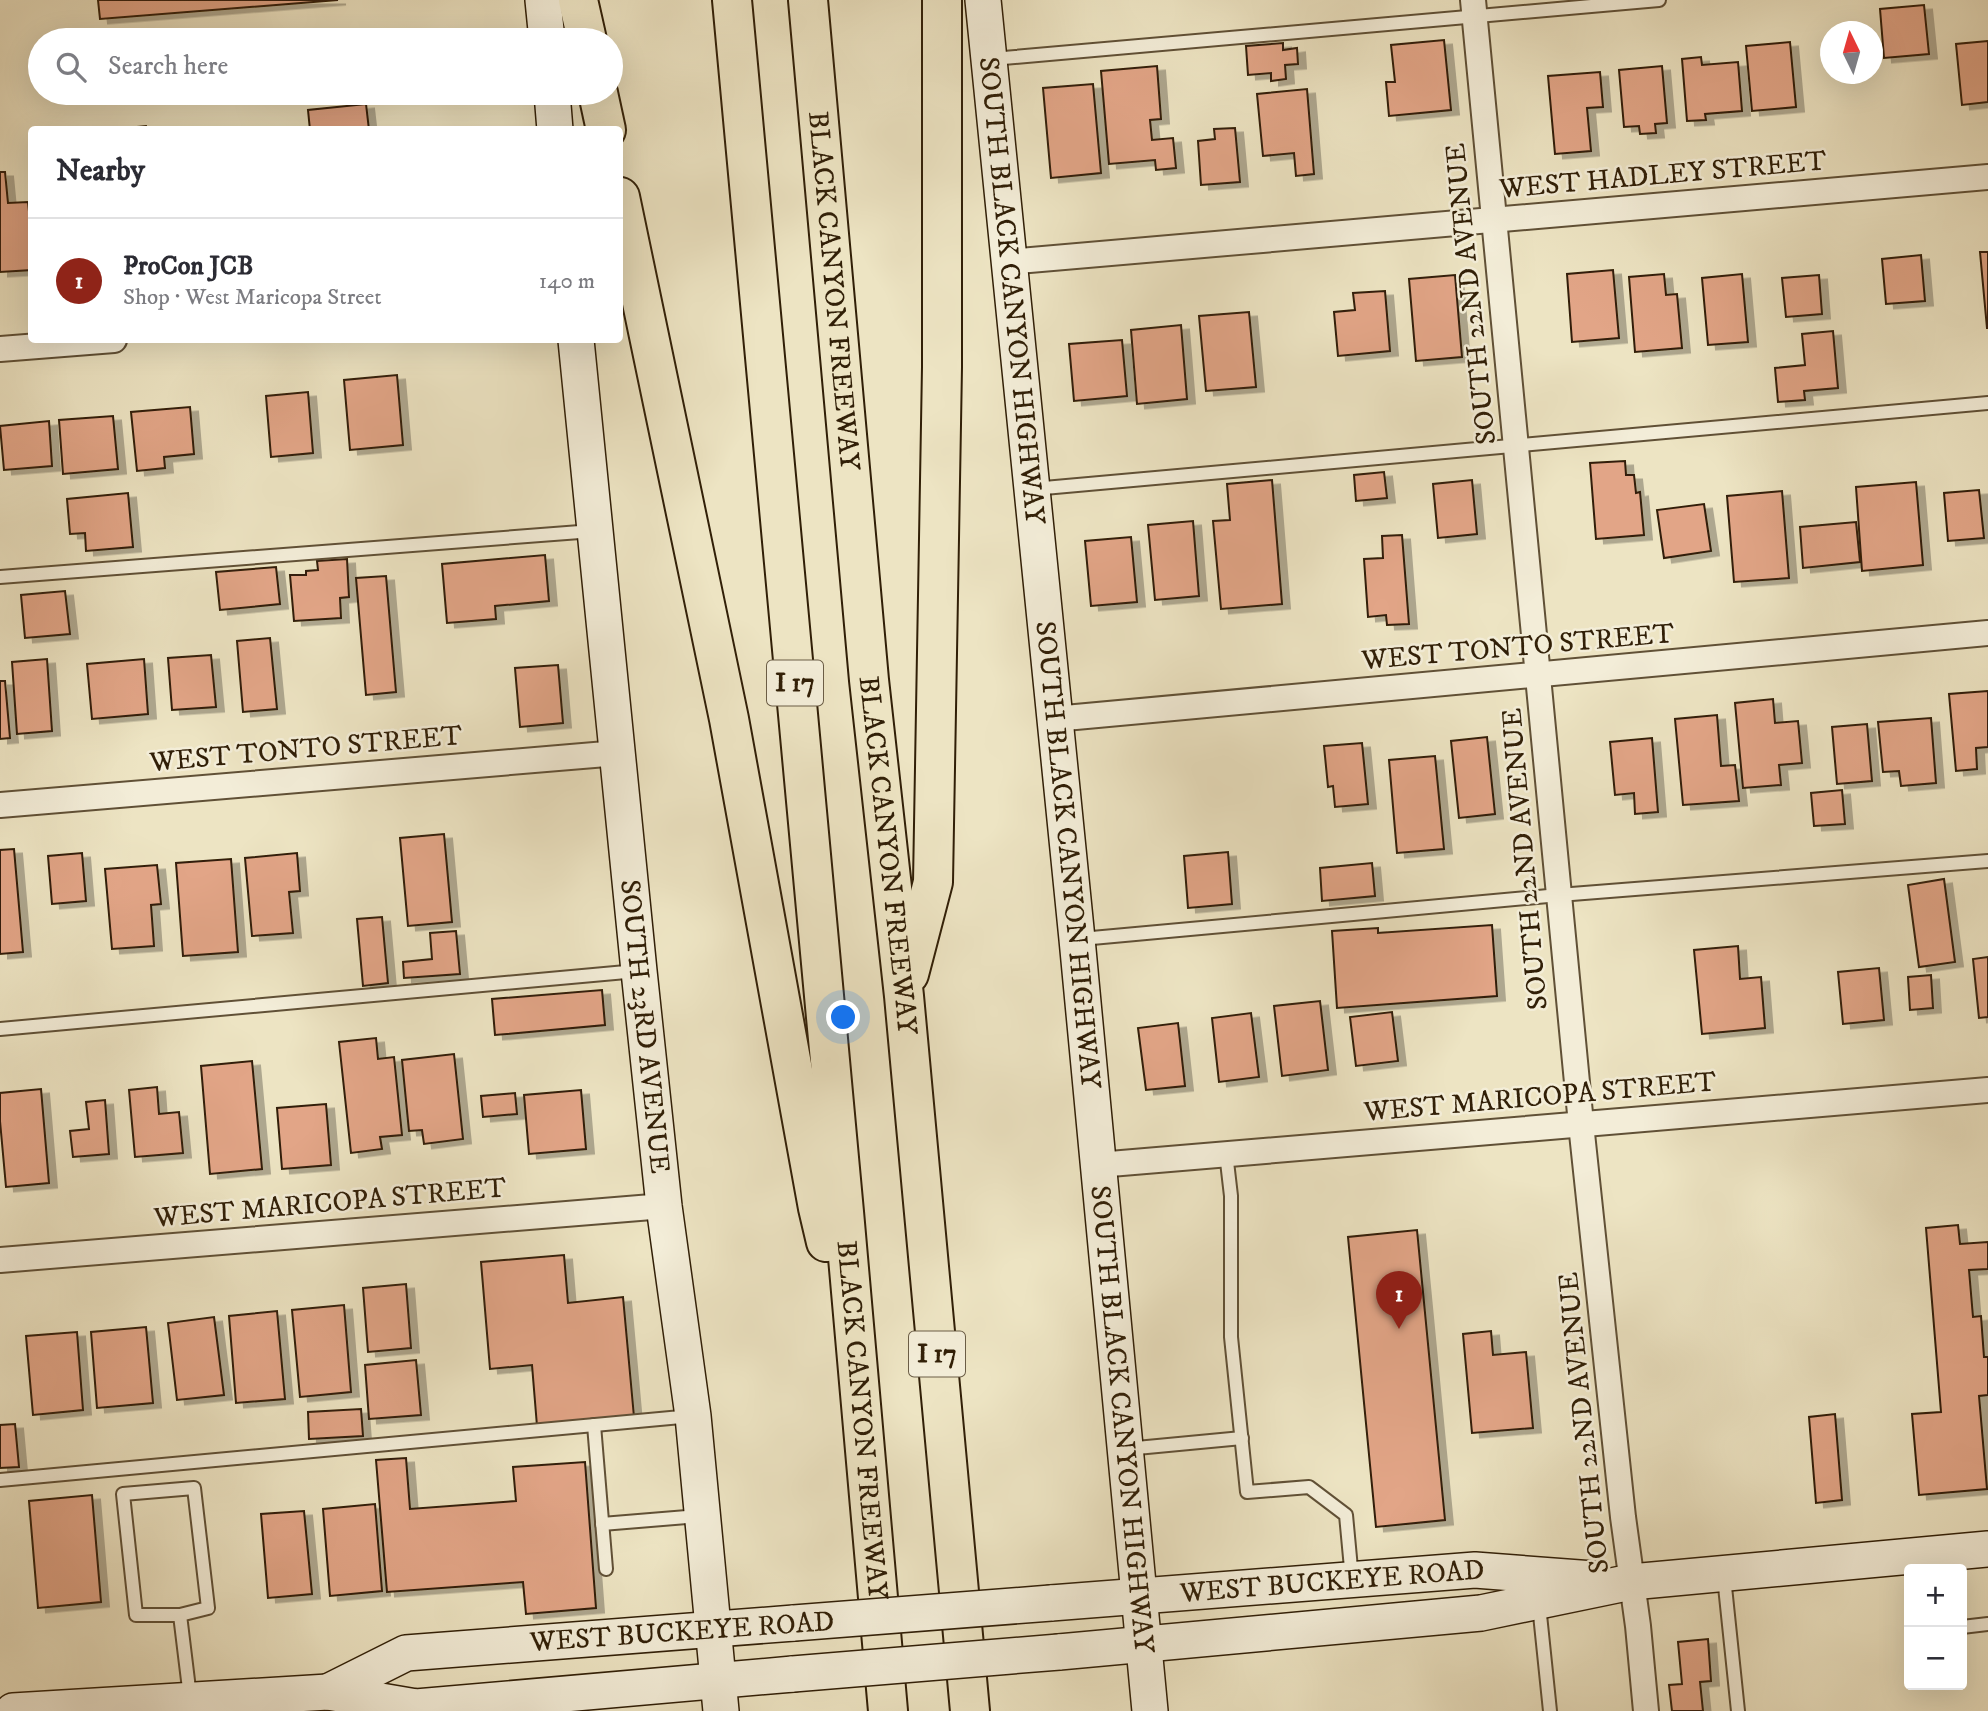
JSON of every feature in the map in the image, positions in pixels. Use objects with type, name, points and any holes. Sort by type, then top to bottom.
[{"type":"highway","points":[[578,0],[584,28]]},
{"type":"highway","name":"BLACK CANYON FREEWAY","points":[[732,0],[888,1711]]},
{"type":"highway","name":"BLACK CANYON FREEWAY","points":[[808,0],[869,680],[904,996],[970,1711]]},
{"type":"highway","points":[[904,996],[933,882],[942,367],[942,0]]},
{"type":"highway","points":[[601,105],[605,126]]},
{"type":"highway","points":[[623,211],[729,719],[818,1208],[858,1367]]},
{"type":"main road","points":[[543,0],[546,28]]},
{"type":"main road","name":"SOUTH BLACK CANYON HIGHWAY","points":[[984,0],[1150,1711]]},
{"type":"main road","points":[[553,105],[555,126]]},
{"type":"main road","name":"SOUTH 23RD AVENUE","points":[[576,343],[639,971],[664,1206],[693,1416],[720,1696]]},
{"type":"main road","name":"WEST BUCKEYE ROAD","points":[[13,1711],[328,1692],[416,1707],[720,1696],[793,1674],[1481,1613],[1631,1582],[1724,1573],[1924,1562],[1988,1549]]},
{"type":"main road","name":"WEST BUCKEYE ROAD","points":[[328,1692],[406,1653],[1475,1570],[1631,1582]]},
{"type":"street","name":"SOUTH 22ND AVENUE","points":[[1474,8],[1581,1124],[1646,1711]]},
{"type":"street","name":"WEST HADLEY STREET","points":[[1008,262],[1988,177]]},
{"type":"street","points":[[0,349],[76,343]]},
{"type":"street","name":"WEST TONTO STREET","points":[[1054,719],[1988,633]]},
{"type":"street","name":"WEST TONTO STREET","points":[[0,805],[618,753]]},
{"type":"street","name":"WEST MARICOPA STREET","points":[[1098,1165],[1988,1090]]},
{"type":"street","name":"WEST MARICOPA STREET","points":[[0,1260],[664,1206]]},
{"type":"lane","points":[[988,59],[1474,8],[1659,0]]},
{"type":"lane","points":[[1031,489],[1988,403]]},
{"type":"lane","points":[[0,577],[596,531]]},
{"type":"lane","points":[[1077,939],[1559,895],[1988,861]]},
{"type":"lane","points":[[0,1030],[639,971]]},
{"type":"lane","points":[[1226,1153],[1231,1196],[1231,1337],[1247,1492],[1309,1487],[1346,1515],[1352,1579]]},
{"type":"lane","points":[[0,1480],[693,1416]]},
{"type":"lane","points":[[594,1425],[606,1569]]},
{"type":"lane","points":[[1125,1449],[1242,1438]]},
{"type":"lane","points":[[194,1488],[208,1608],[180,1615],[136,1615],[123,1494],[194,1488]]},
{"type":"lane","points":[[602,1524],[703,1516]]},
{"type":"lane","points":[[1724,1573],[1738,1711]]},
{"type":"lane","points":[[1539,1601],[1550,1711]]},
{"type":"lane","points":[[180,1615],[190,1701]]},
{"type":"lane","points":[[1967,1626],[1988,1624]]},
{"type":"building","points":[[98,0],[338,0],[100,19]]},
{"type":"building","points":[[1924,5],[1929,54],[1884,58],[1880,9]]},
{"type":"building","points":[[1444,40],[1451,110],[1389,116],[1386,82],[1395,82],[1391,45]]},
{"type":"building","points":[[1988,41],[1988,102],[1962,105],[1956,44]]},
{"type":"building","points":[[1790,42],[1796,107],[1752,111],[1746,46]]},
{"type":"building","points":[[1283,43],[1283,50],[1297,48],[1298,64],[1285,65],[1286,79],[1271,81],[1271,73],[1248,75],[1246,46]]},
{"type":"building","points":[[1701,57],[1702,65],[1738,62],[1742,111],[1705,114],[1706,120],[1687,121],[1682,59]]},
{"type":"building","points":[[1157,66],[1161,119],[1150,120],[1152,140],[1173,138],[1176,168],[1156,170],[1155,160],[1109,164],[1101,71]]},
{"type":"building","points":[[1662,66],[1667,123],[1655,124],[1656,133],[1640,134],[1639,126],[1624,127],[1619,70]]},
{"type":"building","points":[[1600,72],[1603,107],[1587,108],[1591,151],[1555,154],[1548,76]]},
{"type":"building","points":[[1093,84],[1101,173],[1051,178],[1043,88]]},
{"type":"building","points":[[1307,89],[1314,174],[1296,176],[1294,153],[1263,156],[1257,94]]},
{"type":"building","points":[[366,105],[369,126],[310,126],[308,110]]},
{"type":"building","points":[[1235,128],[1240,182],[1201,185],[1198,141],[1215,139],[1214,129]]},
{"type":"building","points":[[0,172],[5,172],[8,203],[28,202],[28,270],[0,272]]},
{"type":"building","points":[[1980,252],[1988,252],[1988,328],[1987,328]]},
{"type":"building","points":[[1921,255],[1925,301],[1886,304],[1882,259]]},
{"type":"building","points":[[1613,270],[1619,338],[1572,342],[1567,274]]},
{"type":"building","points":[[1664,274],[1666,295],[1677,294],[1682,348],[1635,352],[1629,277]]},
{"type":"building","points":[[1742,274],[1748,342],[1708,345],[1702,278]]},
{"type":"building","points":[[1455,275],[1462,357],[1416,361],[1409,279]]},
{"type":"building","points":[[1819,275],[1822,314],[1786,317],[1782,278]]},
{"type":"building","points":[[1385,291],[1390,351],[1338,356],[1334,312],[1355,310],[1353,293]]},
{"type":"building","points":[[1249,312],[1256,387],[1206,391],[1199,316]]},
{"type":"building","points":[[1181,325],[1187,399],[1137,404],[1131,330]]},
{"type":"building","points":[[1833,331],[1838,388],[1804,391],[1805,400],[1778,402],[1775,368],[1805,365],[1802,334]]},
{"type":"building","points":[[1122,340],[1127,396],[1074,401],[1069,344]]},
{"type":"building","points":[[397,375],[403,445],[350,450],[344,380]]},
{"type":"building","points":[[308,392],[313,453],[271,457],[266,396]]},
{"type":"building","points":[[190,407],[194,454],[164,457],[165,468],[137,471],[131,412]]},
{"type":"building","points":[[113,416],[118,469],[63,474],[59,420]]},
{"type":"building","points":[[49,421],[52,466],[4,470],[0,426]]},
{"type":"building","points":[[1625,461],[1626,475],[1634,475],[1636,493],[1640,492],[1644,535],[1596,539],[1590,463]]},
{"type":"building","points":[[1384,472],[1387,498],[1356,501],[1354,475]]},
{"type":"building","points":[[1272,480],[1282,604],[1221,609],[1213,521],[1230,520],[1227,484]]},
{"type":"building","points":[[1472,480],[1477,534],[1438,538],[1433,484]]},
{"type":"building","points":[[1916,482],[1923,565],[1862,571],[1856,487]]},
{"type":"building","points":[[1979,490],[1984,538],[1948,541],[1944,493]]},
{"type":"building","points":[[1782,491],[1789,578],[1734,582],[1727,496]]},
{"type":"building","points":[[128,493],[133,547],[86,551],[85,533],[70,534],[67,499]]},
{"type":"building","points":[[1704,504],[1711,551],[1664,558],[1657,510]]},
{"type":"building","points":[[1193,521],[1199,596],[1155,600],[1148,525]]},
{"type":"building","points":[[1856,522],[1860,562],[1803,568],[1800,527]]},
{"type":"building","points":[[1402,535],[1409,624],[1387,625],[1386,615],[1368,617],[1364,559],[1383,558],[1382,536]]},
{"type":"building","points":[[1131,537],[1137,602],[1091,606],[1085,541]]},
{"type":"building","points":[[545,555],[549,601],[495,606],[496,619],[447,623],[442,564]]},
{"type":"building","points":[[347,559],[349,597],[340,598],[341,618],[294,621],[290,575],[306,575],[306,571],[318,570],[317,561]]},
{"type":"building","points":[[276,567],[280,604],[220,610],[216,572]]},
{"type":"building","points":[[386,576],[396,692],[366,695],[356,578]]},
{"type":"building","points":[[65,591],[70,634],[25,638],[21,595]]},
{"type":"building","points":[[270,638],[277,709],[243,712],[237,641]]},
{"type":"building","points":[[211,655],[216,707],[172,710],[168,658]]},
{"type":"building","points":[[47,659],[52,731],[17,734],[12,662]]},
{"type":"building","points":[[144,659],[148,714],[92,719],[87,664]]},
{"type":"building","points":[[558,665],[563,723],[520,727],[515,668]]},
{"type":"building","points":[[0,681],[5,681],[10,738],[0,739]]},
{"type":"building","points":[[1988,691],[1988,747],[1976,748],[1977,769],[1956,771],[1949,694]]},
{"type":"building","points":[[1773,699],[1775,723],[1798,721],[1802,763],[1779,765],[1781,785],[1743,788],[1735,703]]},
{"type":"building","points":[[1717,715],[1721,766],[1735,765],[1739,801],[1683,805],[1675,719]]},
{"type":"building","points":[[1931,718],[1936,783],[1901,786],[1899,771],[1883,772],[1878,722]]},
{"type":"building","points":[[1867,724],[1872,781],[1837,784],[1832,727]]},
{"type":"building","points":[[1487,737],[1495,814],[1459,818],[1451,741]]},
{"type":"building","points":[[1652,738],[1658,812],[1635,814],[1634,793],[1615,795],[1610,742]]},
{"type":"building","points":[[1362,743],[1368,804],[1335,807],[1333,786],[1328,787],[1324,746]]},
{"type":"building","points":[[1435,756],[1444,849],[1397,853],[1389,760]]},
{"type":"building","points":[[1842,790],[1845,824],[1814,826],[1811,793]]},
{"type":"building","points":[[444,834],[452,922],[408,926],[400,838]]},
{"type":"building","points":[[14,849],[23,952],[0,954],[0,850]]},
{"type":"building","points":[[1228,852],[1232,904],[1188,908],[1184,856]]},
{"type":"building","points":[[82,853],[86,901],[52,904],[48,856]]},
{"type":"building","points":[[297,853],[300,891],[289,892],[293,933],[252,936],[245,858]]},
{"type":"building","points":[[231,859],[238,952],[183,956],[176,863]]},
{"type":"building","points":[[1372,863],[1375,896],[1322,901],[1320,868]]},
{"type":"building","points":[[157,865],[161,904],[151,905],[154,946],[112,949],[105,869]]},
{"type":"building","points":[[1944,879],[1955,962],[1919,967],[1908,885]]},
{"type":"building","points":[[382,917],[388,983],[363,986],[357,919]]},
{"type":"building","points":[[1492,925],[1497,996],[1337,1008],[1332,931],[1378,928],[1378,933]]},
{"type":"building","points":[[456,931],[460,974],[404,978],[403,962],[432,959],[430,933]]},
{"type":"building","points":[[1738,946],[1740,979],[1761,977],[1765,1028],[1702,1034],[1694,950]]},
{"type":"building","points":[[1988,957],[1988,1017],[1979,1018],[1973,959]]},
{"type":"building","points":[[1879,968],[1884,1020],[1843,1024],[1838,972]]},
{"type":"building","points":[[1931,975],[1933,1008],[1910,1010],[1908,977]]},
{"type":"building","points":[[602,990],[605,1025],[495,1035],[492,999]]},
{"type":"building","points":[[1320,1001],[1328,1070],[1282,1076],[1274,1006]]},
{"type":"building","points":[[1392,1012],[1398,1061],[1356,1066],[1350,1017]]},
{"type":"building","points":[[1251,1013],[1259,1077],[1219,1082],[1212,1018]]},
{"type":"building","points":[[1178,1023],[1185,1086],[1146,1090],[1138,1028]]},
{"type":"building","points":[[376,1038],[378,1059],[394,1057],[402,1135],[380,1137],[382,1149],[351,1153],[339,1042]]},
{"type":"building","points":[[454,1054],[463,1139],[424,1144],[422,1130],[409,1131],[402,1060]]},
{"type":"building","points":[[252,1061],[262,1169],[210,1174],[201,1066]]},
{"type":"building","points":[[157,1087],[159,1114],[179,1112],[183,1153],[135,1157],[129,1090]]},
{"type":"building","points":[[41,1089],[49,1183],[6,1187],[0,1093]]},
{"type":"building","points":[[581,1090],[586,1149],[529,1154],[524,1095]]},
{"type":"building","points":[[515,1093],[517,1114],[483,1117],[481,1096]]},
{"type":"building","points":[[105,1100],[109,1154],[73,1157],[70,1131],[89,1129],[86,1102]]},
{"type":"building","points":[[326,1104],[331,1165],[282,1169],[277,1108]]},
{"type":"building","points":[[1958,1225],[1960,1244],[1988,1242],[1988,1269],[1969,1270],[1973,1317],[1981,1316],[1984,1357],[1988,1357],[1988,1395],[1979,1396],[1987,1489],[1919,1495],[1912,1414],[1941,1412],[1926,1228]]},
{"type":"building","points":[[1417,1230],[1445,1520],[1376,1527],[1348,1237]]},
{"type":"building","points":[[564,1255],[568,1303],[623,1297],[634,1417],[537,1426],[532,1365],[490,1369],[481,1262]]},
{"type":"building","points":[[406,1284],[411,1348],[368,1352],[363,1288]]},
{"type":"building","points":[[344,1305],[351,1392],[300,1397],[292,1310]]},
{"type":"building","points":[[277,1311],[285,1399],[236,1403],[229,1316]]},
{"type":"building","points":[[214,1317],[224,1395],[177,1400],[168,1323]]},
{"type":"building","points":[[146,1327],[153,1403],[97,1408],[91,1332]]},
{"type":"building","points":[[1491,1331],[1493,1355],[1526,1352],[1533,1428],[1472,1433],[1463,1334]]},
{"type":"building","points":[[77,1332],[83,1410],[33,1415],[26,1336]]},
{"type":"building","points":[[416,1360],[421,1415],[369,1419],[365,1365]]},
{"type":"building","points":[[361,1409],[363,1436],[309,1439],[308,1412]]},
{"type":"building","points":[[1835,1414],[1842,1500],[1816,1503],[1809,1417]]},
{"type":"building","points":[[15,1424],[19,1467],[0,1468],[0,1425]]},
{"type":"building","points":[[406,1458],[410,1509],[516,1501],[513,1467],[585,1462],[596,1608],[526,1614],[523,1582],[387,1592],[376,1460]]},
{"type":"building","points":[[92,1495],[101,1602],[38,1608],[29,1501]]},
{"type":"building","points":[[375,1504],[382,1591],[330,1596],[323,1509]]},
{"type":"building","points":[[304,1511],[312,1594],[268,1598],[261,1514]]},
{"type":"building","points":[[1708,1639],[1711,1681],[1700,1682],[1703,1711],[1672,1711],[1669,1685],[1682,1684],[1678,1642]]},
{"type":"place","name":"ProCon JCB","points":[[1399,1329]]}]
